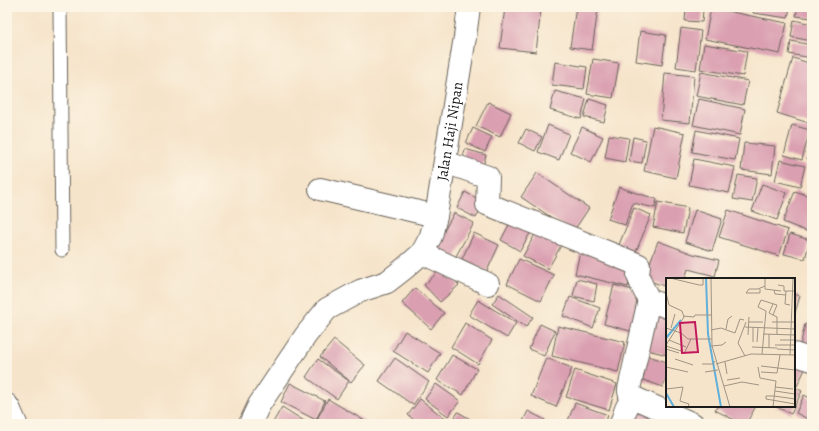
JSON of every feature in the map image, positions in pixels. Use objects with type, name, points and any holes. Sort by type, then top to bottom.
[{"type":"street","name":"Jalan Haji Nipan","points":[[250,424],[259,405],[306,335],[327,309],[360,291],[387,282],[422,253],[431,236],[445,162],[469,7]]},
{"type":"street","points":[[445,162],[488,177],[487,204],[639,265],[638,276],[642,286],[658,304],[629,392],[633,398],[693,424]]},
{"type":"street","points":[[320,189],[436,216]]},
{"type":"street","points":[[422,253],[488,284]]},
{"type":"street","points":[[795,354],[812,360]]},
{"type":"street","points":[[621,424],[627,406],[633,398]]},
{"type":"street","points":[[7,405],[16,424]]},
{"type":"lane","points":[[60,7],[62,250]]},
{"type":"building","points":[[505,7],[541,9],[536,52],[500,48]]},
{"type":"building","points":[[576,7],[598,9],[592,50],[570,47]]},
{"type":"building","points":[[754,7],[790,7],[788,18],[753,13]]},
{"type":"building","points":[[798,7],[812,8],[812,18],[796,16]]},
{"type":"building","points":[[711,8],[787,23],[780,54],[705,39]]},
{"type":"building","points":[[686,9],[703,10],[702,22],[685,21]]},
{"type":"building","points":[[794,20],[812,24],[812,41],[791,37]]},
{"type":"building","points":[[681,28],[701,31],[696,70],[676,67]]},
{"type":"building","points":[[640,31],[666,35],[662,65],[636,61]]},
{"type":"building","points":[[791,41],[812,45],[812,58],[789,54]]},
{"type":"building","points":[[704,44],[747,51],[743,76],[700,69]]},
{"type":"building","points":[[793,58],[812,64],[812,124],[777,113]]},
{"type":"building","points":[[593,59],[619,63],[613,98],[587,94]]},
{"type":"building","points":[[555,62],[587,67],[584,89],[552,85]]},
{"type":"building","points":[[701,72],[748,81],[743,105],[696,96]]},
{"type":"building","points":[[665,73],[694,76],[690,123],[661,120]]},
{"type":"building","points":[[555,91],[586,99],[581,119],[550,110]]},
{"type":"building","points":[[589,99],[608,105],[604,122],[584,117]]},
{"type":"building","points":[[699,99],[745,109],[740,135],[693,125]]},
{"type":"building","points":[[488,102],[511,113],[500,137],[476,126]]},
{"type":"building","points":[[548,125],[569,134],[559,160],[538,152]]},
{"type":"building","points":[[792,125],[810,130],[802,160],[784,155]]},
{"type":"building","points":[[653,126],[685,133],[676,178],[644,171]]},
{"type":"building","points":[[582,127],[603,137],[591,162],[570,152]]},
{"type":"building","points":[[473,128],[492,137],[485,152],[466,143]]},
{"type":"building","points":[[526,129],[542,137],[535,151],[519,143]]},
{"type":"building","points":[[696,130],[739,139],[735,160],[692,152]]},
{"type":"building","points":[[609,135],[629,138],[625,162],[605,158]]},
{"type":"building","points":[[633,137],[646,140],[642,163],[629,161]]},
{"type":"building","points":[[744,143],[775,146],[772,174],[741,170]]},
{"type":"building","points":[[812,143],[812,160],[807,159]]},
{"type":"building","points":[[465,149],[486,155],[482,170],[461,165]]},
{"type":"building","points":[[694,159],[735,167],[729,193],[689,185]]},
{"type":"building","points":[[780,160],[805,166],[800,187],[775,181]]},
{"type":"building","points":[[537,173],[589,208],[573,232],[521,197]]},
{"type":"building","points":[[738,175],[757,178],[752,202],[733,199]]},
{"type":"building","points":[[762,184],[787,193],[777,220],[752,211]]},
{"type":"building","points":[[619,187],[657,199],[655,208],[633,203],[625,225],[608,219]]},
{"type":"building","points":[[795,191],[812,197],[811,233],[783,222]]},
{"type":"building","points":[[465,192],[484,202],[476,218],[457,208]]},
{"type":"building","points":[[658,202],[688,208],[683,233],[653,227]]},
{"type":"building","points":[[634,208],[651,215],[633,259],[616,252]]},
{"type":"building","points":[[695,210],[722,219],[712,251],[685,242]]},
{"type":"building","points":[[728,210],[788,230],[779,256],[719,237]]},
{"type":"building","points":[[454,213],[474,223],[455,258],[435,247]]},
{"type":"building","points":[[513,217],[533,228],[520,251],[501,240]]},
{"type":"building","points":[[539,227],[564,240],[548,269],[523,256]]},
{"type":"building","points":[[474,233],[499,245],[487,271],[462,259]]},
{"type":"building","points":[[790,234],[810,240],[805,259],[784,254]]},
{"type":"building","points":[[658,241],[693,254],[719,260],[715,276],[688,269],[685,278],[666,278],[666,287],[644,279]]},
{"type":"building","points":[[580,252],[633,265],[628,287],[575,274]]},
{"type":"building","points":[[519,259],[554,275],[541,301],[507,284]]},
{"type":"building","points":[[443,267],[459,285],[440,302],[424,285]]},
{"type":"building","points":[[577,279],[597,284],[594,301],[573,296]]},
{"type":"building","points":[[614,285],[644,293],[634,332],[604,324]]},
{"type":"building","points":[[415,288],[444,313],[431,329],[402,303]]},
{"type":"building","points":[[499,294],[533,317],[526,327],[492,304]]},
{"type":"building","points":[[795,294],[800,296],[795,313]]},
{"type":"building","points":[[570,297],[600,308],[593,328],[563,316]]},
{"type":"building","points":[[478,300],[516,323],[507,338],[469,315]]},
{"type":"building","points":[[653,314],[666,318],[666,355],[644,349]]},
{"type":"building","points":[[465,323],[492,340],[478,364],[451,347]]},
{"type":"building","points":[[540,324],[555,331],[544,356],[529,349]]},
{"type":"building","points":[[805,324],[812,326],[812,354],[799,351]]},
{"type":"building","points":[[558,326],[625,342],[618,372],[552,356]]},
{"type":"building","points":[[405,331],[440,353],[428,373],[393,351]]},
{"type":"building","points":[[334,340],[365,365],[351,382],[320,357]]},
{"type":"building","points":[[642,354],[666,362],[666,378],[663,387],[635,377]]},
{"type":"building","points":[[452,355],[477,369],[463,395],[437,380]]},
{"type":"building","points":[[795,356],[808,363],[797,386],[795,385]]},
{"type":"building","points":[[395,358],[429,382],[413,405],[379,381]]},
{"type":"building","points":[[546,358],[572,368],[556,407],[531,396]]},
{"type":"building","points":[[318,359],[349,381],[337,399],[306,377]]},
{"type":"building","points":[[575,370],[617,384],[609,410],[566,397]]},
{"type":"building","points":[[290,383],[325,401],[316,420],[281,402]]},
{"type":"building","points":[[436,384],[460,401],[448,416],[425,399]]},
{"type":"building","points":[[795,388],[802,391],[795,406]]},
{"type":"building","points":[[804,395],[812,399],[812,421],[796,413]]},
{"type":"building","points":[[328,399],[365,421],[363,424],[325,424],[317,419]]},
{"type":"building","points":[[420,399],[448,421],[445,424],[419,424],[408,415]]},
{"type":"building","points":[[637,402],[691,424],[628,424]]},
{"type":"building","points":[[575,403],[608,415],[605,424],[567,423]]},
{"type":"building","points":[[282,407],[309,424],[272,424]]},
{"type":"building","points":[[717,407],[755,407],[746,424],[742,424],[715,410]]},
{"type":"building","points":[[777,407],[794,407],[791,414]]},
{"type":"building","points":[[528,411],[545,420],[543,424],[529,424],[523,421]]},
{"type":"building","points":[[458,412],[479,424],[451,424]]}]
